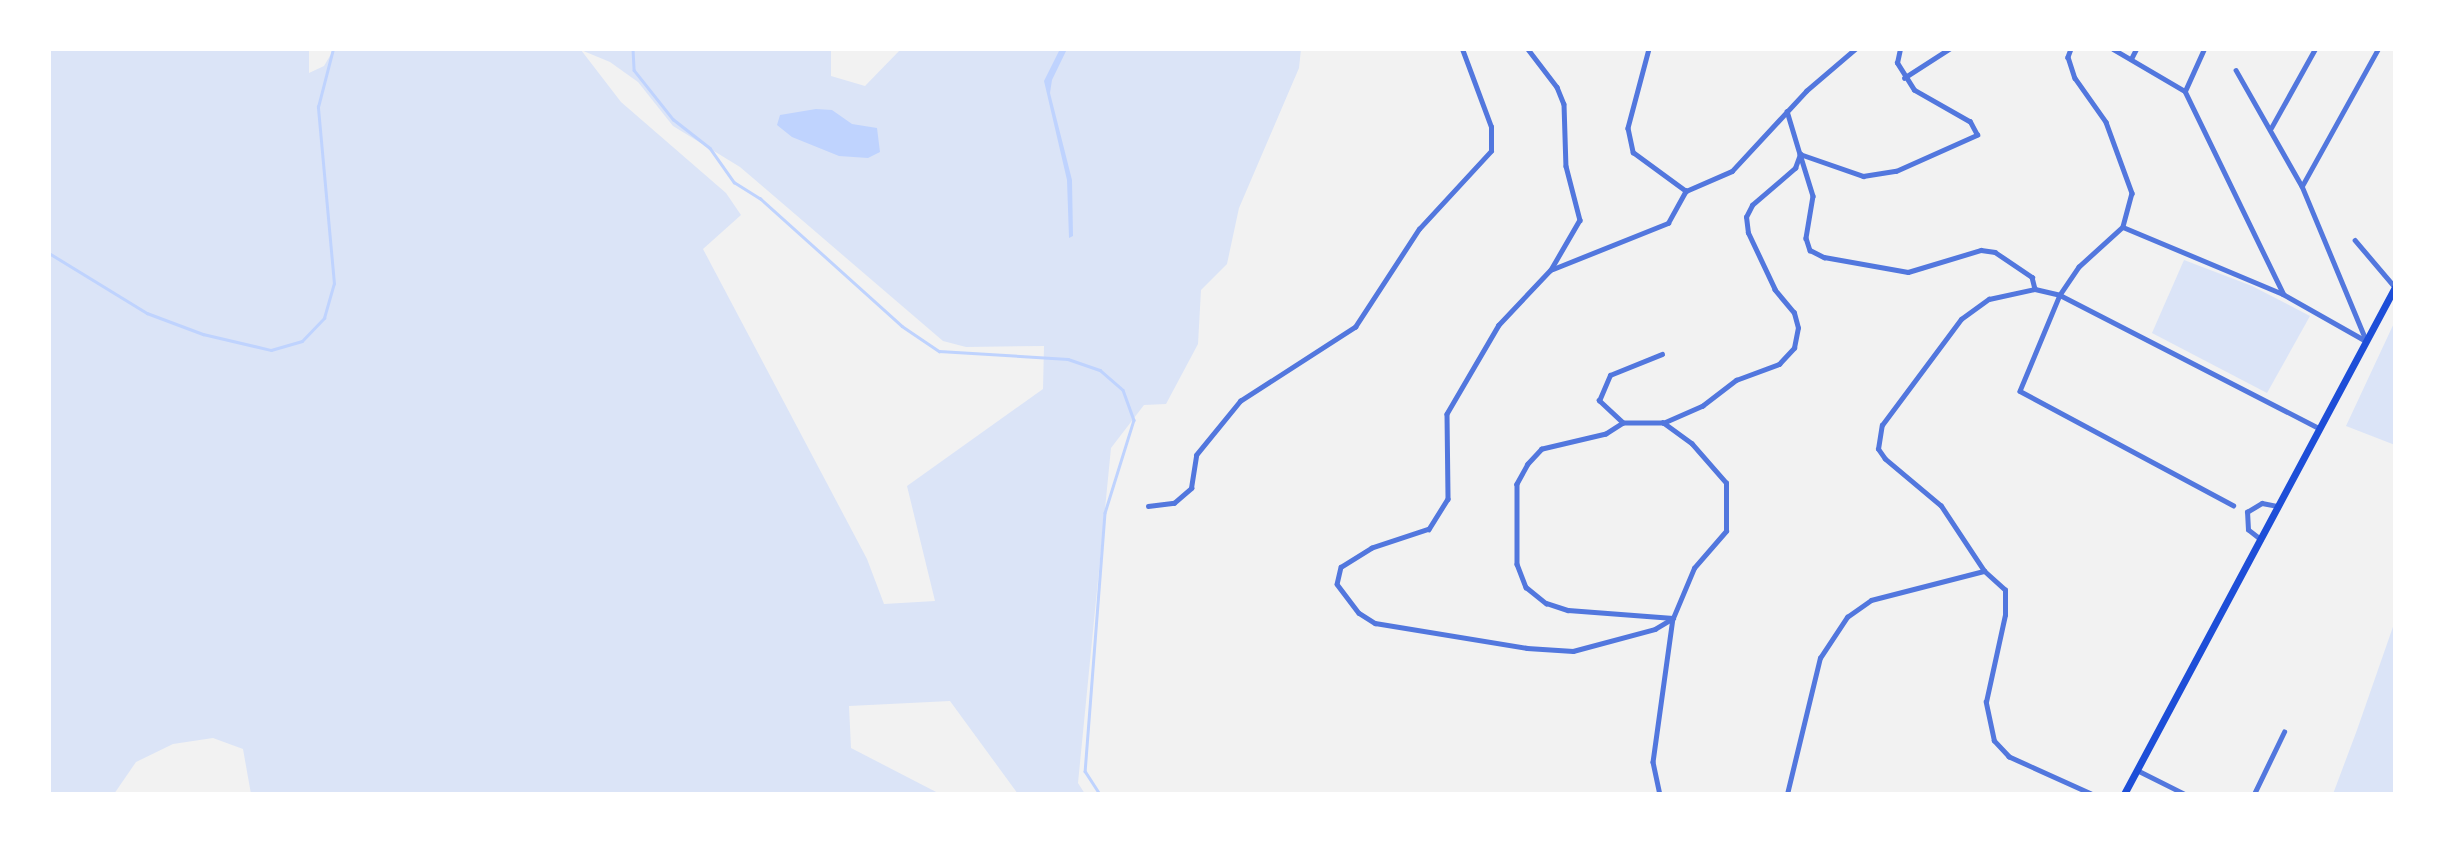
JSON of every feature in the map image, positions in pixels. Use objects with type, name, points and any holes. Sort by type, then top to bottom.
[{"type":"main road","points":[[2124,794],[2395,287]]},
{"type":"street","points":[[1147,506],[1174,503],[1191,488],[1196,455],[1240,401],[1355,327],[1419,229],[1491,151],[1491,127],[1462,49]]},
{"type":"street","points":[[1528,49],[1558,87],[1564,104],[1566,166],[1580,220],[1551,270],[1499,325],[1447,414],[1448,499],[1429,529],[1372,548],[1341,567],[1338,584],[1359,613],[1376,623],[1527,648],[1573,651],[1655,629],[1673,618]]},
{"type":"street","points":[[1649,49],[1628,128],[1633,152],[1686,191]]},
{"type":"street","points":[[1551,270],[1668,223],[1686,191],[1732,171],[1787,111],[1855,49]]},
{"type":"street","points":[[1800,154],[1863,176],[1896,171],[1977,135],[1970,121],[1914,90],[1897,63],[1900,49]]},
{"type":"street","points":[[1904,78],[1949,49]]},
{"type":"street","points":[[2071,49],[2068,57],[2076,78],[2106,122],[2132,193],[2123,227],[2079,267],[2060,295],[2020,391],[2233,505]]},
{"type":"street","points":[[2113,49],[2185,91],[2283,294]]},
{"type":"street","points":[[2131,59],[2136,49]]},
{"type":"street","points":[[2185,91],[2204,49]]},
{"type":"street","points":[[2270,129],[2315,49]]},
{"type":"street","points":[[2302,186],[2378,49]]},
{"type":"street","points":[[2236,70],[2302,186],[2366,341]]},
{"type":"street","points":[[1787,111],[1813,196],[1806,237],[1810,250],[1824,257],[1908,272],[1981,250],[1995,252],[2032,277],[2035,289]]},
{"type":"street","points":[[1673,618],[1569,610],[1546,603],[1526,587],[1517,564],[1517,484],[1528,464],[1542,449],[1606,434],[1623,423],[1663,423],[1702,406],[1736,380],[1779,364],[1794,348],[1798,328],[1794,313],[1775,290],[1748,233],[1746,217],[1752,205],[1795,168],[1800,154]]},
{"type":"street","points":[[2123,227],[2283,294],[2366,341]]},
{"type":"street","points":[[2355,240],[2395,287]]},
{"type":"street","points":[[2091,794],[2009,757],[1994,741],[1986,702],[2007,601],[1999,581],[1984,571],[1941,506],[1885,459],[1878,449],[1882,425],[1961,319],[1989,299],[2035,289],[2060,295],[2320,428]]},
{"type":"street","points":[[1623,423],[1599,401],[1602,387],[1610,375],[1662,354]]},
{"type":"street","points":[[1660,794],[1653,762],[1673,618],[1694,568],[1726,531],[1726,483],[1692,444],[1663,423]]},
{"type":"street","points":[[2261,540],[2248,530],[2244,511],[2262,503],[2278,506]]},
{"type":"street","points":[[1787,794],[1820,658],[1847,617],[1871,600],[1984,571]]},
{"type":"street","points":[[2254,794],[2284,732]]},
{"type":"street","points":[[2136,770],[2185,794]]},
{"type":"shaded area","points":[[49,49],[309,49],[309,73],[324,66],[334,49],[804,49],[831,51],[831,76],[865,86],[901,49],[1301,49],[1299,68],[1239,208],[1227,264],[1201,290],[1198,344],[1166,404],[1144,405],[1111,448],[1078,783],[1085,794],[1018,794],[950,701],[849,706],[851,748],[940,794],[251,794],[243,749],[213,738],[173,744],[136,762],[114,794],[49,794]],"holes":[[[581,50],[610,62],[638,82],[673,126],[740,167],[943,341],[966,347],[1044,346],[1043,389],[907,486],[935,601],[884,604],[867,559],[703,249],[741,215],[726,193],[621,102]]]},
{"type":"shaded area","points":[[2184,260],[2252,286],[2310,316],[2267,393],[2152,333]]},
{"type":"shaded area","points":[[2395,321],[2395,445],[2346,426]]},
{"type":"shaded area","points":[[2395,621],[2395,794],[2333,794],[2357,730]]},
{"type":"water","points":[[1060,49],[1067,49],[1052,80],[1050,93],[1072,180],[1073,236],[1069,238],[1067,180],[1044,81]]},
{"type":"water","points":[[816,109],[832,110],[852,124],[877,128],[880,152],[868,158],[839,156],[792,137],[777,125],[780,115]]},
{"type":"waterway","points":[[49,253],[147,313],[203,334],[271,350],[302,341],[324,318],[334,284],[318,107],[333,49]]},
{"type":"waterway","points":[[633,49],[634,70],[673,119],[710,148],[734,182],[760,198],[902,326],[939,351],[1068,359],[1100,370],[1123,390],[1134,420],[1105,513],[1085,771],[1100,794]]}]
